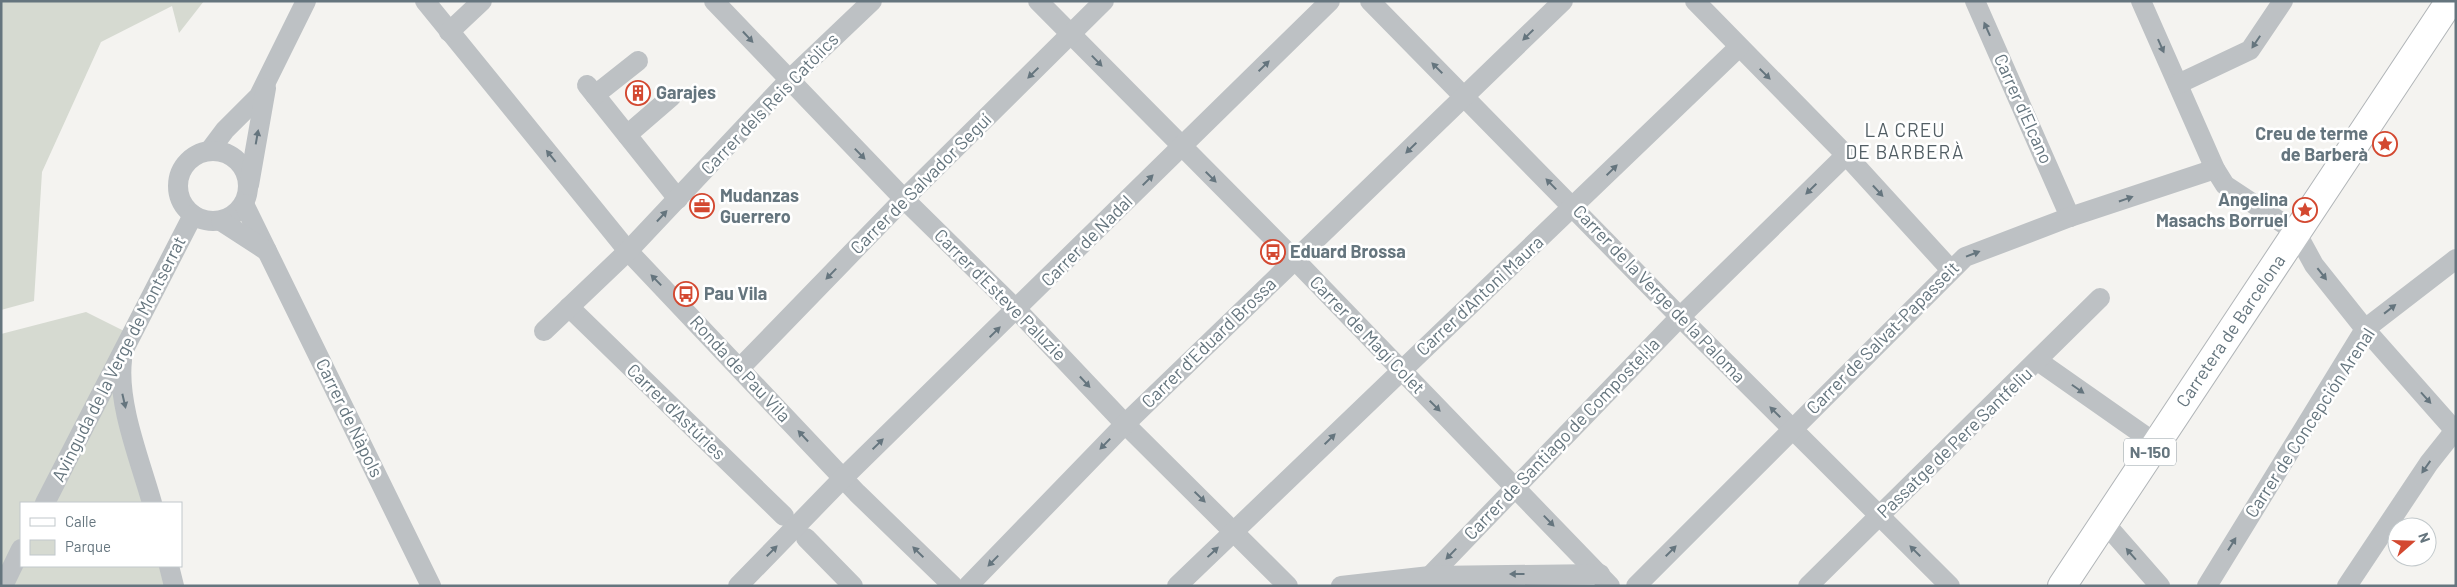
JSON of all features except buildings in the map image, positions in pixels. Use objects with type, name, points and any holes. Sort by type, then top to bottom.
[{"type":"main road","name":"Carretera de Barcelona","points":[[2062,586],[2103,521],[2450,1]]},
{"type":"street","points":[[210,150],[225,130],[259,96],[306,1]]},
{"type":"street","name":"Ronda de Pau Vila","points":[[425,1],[628,251],[843,478],[953,586]]},
{"type":"street","points":[[449,32],[482,1]]},
{"type":"street","name":"Carrer d'Esteve Paluzie","points":[[714,1],[904,199],[1017,310],[1125,424],[1235,531],[1288,586]]},
{"type":"street","name":"Carrer dels Reis Catòlics","points":[[544,331],[628,251],[789,80],[872,1]]},
{"type":"street","name":"Carrer de Magí Colet","points":[[1038,1],[1296,261],[1400,371],[1605,580]]},
{"type":"street","name":"Carrer de Salvador Seguí","points":[[740,368],[904,199],[1072,35],[1104,1]]},
{"type":"street","name":"Carrer de Nadal","points":[[738,586],[843,478],[1017,310],[1330,1]]},
{"type":"street","name":"Carrer de la Verge de la Paloma","points":[[1370,1],[1791,429],[1950,586]]},
{"type":"street","name":"Carrer d'Eduard Brossa","points":[[968,586],[1125,424],[1296,261],[1563,1]]},
{"type":"street","points":[[1695,1],[1846,155],[1952,270]]},
{"type":"street","name":"Carrer d'Elcano","points":[[1975,1],[2070,217]]},
{"type":"street","points":[[2141,1],[2215,169],[2225,185],[2296,232],[2314,265],[2365,329],[2455,430],[2428,463],[2347,586]]},
{"type":"street","points":[[2178,84],[2250,50],[2283,1]]},
{"type":"street","name":"Carrer d'Antoni Maura","points":[[1177,586],[1400,371],[1574,208],[1739,47]]},
{"type":"street","points":[[638,61],[591,90],[678,199]]},
{"type":"street","points":[[246,195],[247,174],[233,156],[222,151],[210,150],[190,158],[179,177],[180,198],[193,215],[206,221],[221,221],[238,212],[246,195],[267,79]]},
{"type":"street","points":[[627,135],[671,97]]},
{"type":"street","name":"Carrer de Santiago de Compostel·la","points":[[1430,576],[1680,317],[1846,155]]},
{"type":"street","name":"Carrer de Salvat-Papasseit","points":[[1636,586],[1965,257],[2070,217],[2215,169]]},
{"type":"street","name":"Carrer de Nàpols","points":[[246,195],[267,251],[432,586]]},
{"type":"street","name":"Avinguda de la Verge de Montserrat","points":[[46,502],[193,215]]},
{"type":"street","points":[[221,221],[267,251]]},
{"type":"street","name":"Carrer de Concepción Arenal","points":[[2207,586],[2365,329],[2456,259]]},
{"type":"street","name":"Passatge de Pere Santfeliu","points":[[1808,586],[2100,298]]},
{"type":"street","name":"Carrer d'Astúries","points":[[569,307],[784,516]]},
{"type":"street","points":[[122,353],[120,380],[152,502]]},
{"type":"street","points":[[2038,361],[2155,443]]},
{"type":"street","points":[[2103,521],[2160,586]]},
{"type":"street","points":[[806,538],[853,586]]},
{"type":"street","points":[[2,586],[20,551]]},
{"type":"street","points":[[169,567],[174,586]]},
{"type":"street","points":[[1341,586],[1430,576],[1605,580]]},
{"type":"green space","points":[[1,1],[204,1],[179,33],[172,6],[101,42],[42,172],[34,301],[1,310]]},
{"type":"green space","points":[[86,312],[130,334],[122,353],[152,502],[20,502],[20,567],[169,567],[174,586],[1,586],[1,334]]},
{"type":"place","name":"Garajes","points":[[638,93]]},
{"type":"place","name":"Creu de terme de Barberà","points":[[2385,144]]},
{"type":"place","name":"Mudanzas Guerrero","points":[[702,206]]},
{"type":"place","name":"Angelina Masachs Borruel","points":[[2305,210]]},
{"type":"place","name":"Eduard Brossa","points":[[1273,252]]},
{"type":"place","name":"Pau Vila","points":[[686,294]]},
{"type":"district","name":"LA CREU DE BARBERÀ","points":[[1905,141]]}]
